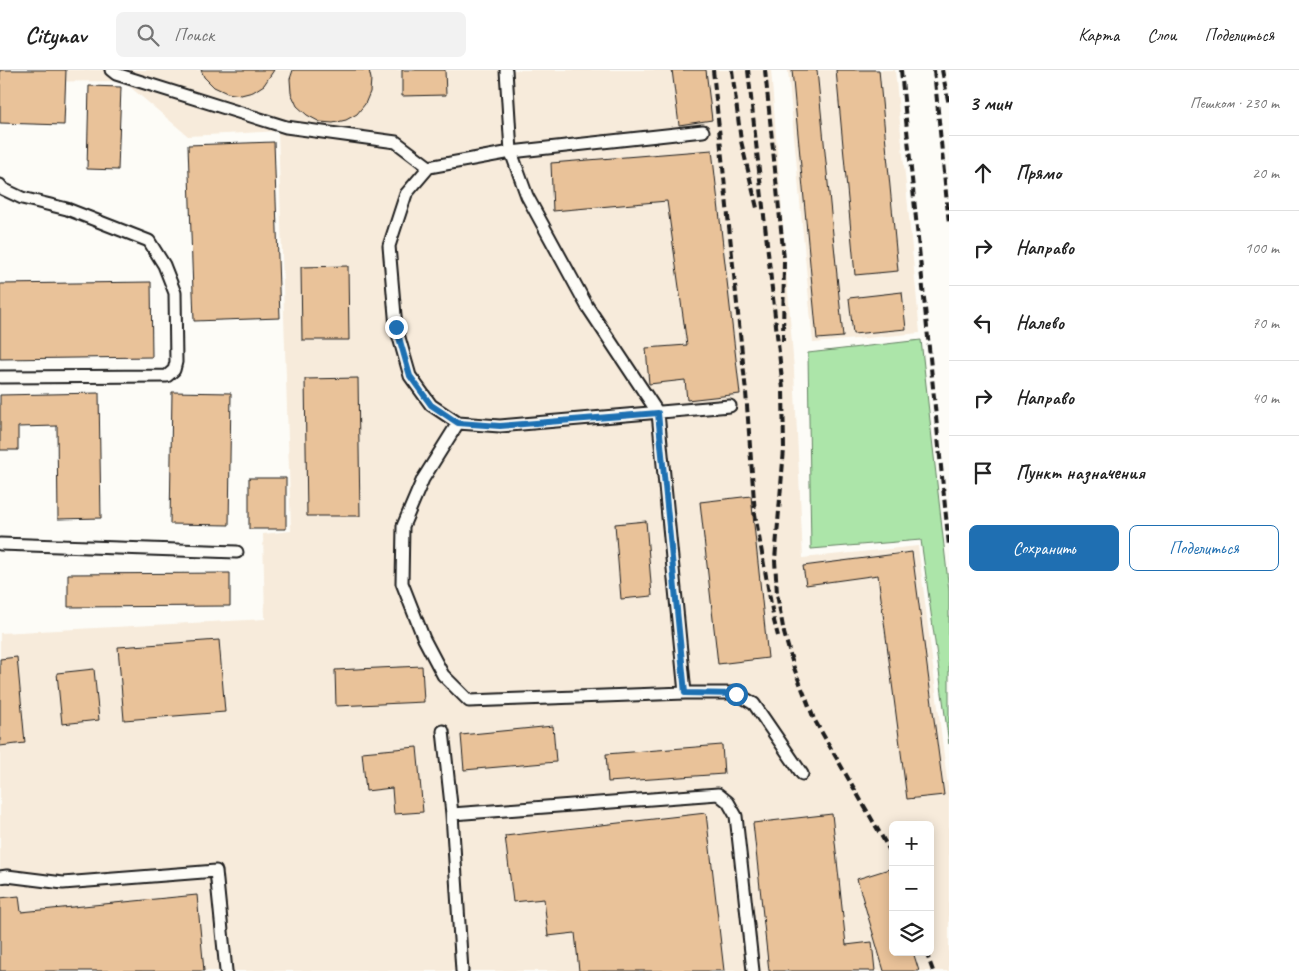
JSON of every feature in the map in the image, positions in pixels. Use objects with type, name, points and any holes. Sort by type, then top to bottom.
[{"type":"lane","points":[[112,70],[116,74],[286,127],[396,142],[430,167]]},
{"type":"lane","points":[[506,70],[511,152],[527,196],[587,306],[658,413],[685,693]]},
{"type":"lane","points":[[703,131],[511,152],[430,167],[406,194],[389,246],[396,327],[410,376],[431,405],[458,423],[500,426],[730,406]]},
{"type":"lane","points":[[0,185],[3,189],[22,198],[66,209],[149,241],[164,265],[175,293],[176,362],[174,370],[167,376],[0,377]]},
{"type":"lane","points":[[458,423],[423,479],[403,526],[402,583],[424,639],[443,675],[469,701],[685,693],[736,694],[754,704],[802,774]]},
{"type":"lane","points":[[0,544],[237,552]]},
{"type":"lane","points":[[443,731],[452,814],[462,971]]},
{"type":"lane","points":[[452,814],[718,794],[728,802],[736,816],[753,971]]},
{"type":"lane","points":[[0,877],[63,883],[216,871],[226,971]]},
{"type":"shaded area","points":[[0,70],[771,70],[794,370],[803,558],[918,546],[949,796],[949,971],[0,971],[0,633],[265,619],[263,534],[291,531],[278,131],[188,136],[123,81],[0,82]]},
{"type":"shaded area","points":[[788,70],[895,70],[920,333],[813,343]]},
{"type":"green space","points":[[921,340],[949,591],[949,744],[921,540],[811,549],[808,353]]},
{"type":"building","points":[[0,70],[66,70],[64,125],[0,123]]},
{"type":"building","points":[[201,70],[274,70],[264,85],[253,92],[241,95],[227,93],[214,87],[204,77]]},
{"type":"building","points":[[293,70],[369,70],[371,79],[370,92],[365,104],[357,114],[346,120],[333,123],[320,122],[307,115],[297,106],[291,93],[290,79]]},
{"type":"building","points":[[402,70],[445,70],[446,95],[402,96]]},
{"type":"building","points":[[672,70],[706,70],[712,120],[679,125]]},
{"type":"building","points":[[792,70],[817,70],[843,337],[817,339]]},
{"type":"building","points":[[836,70],[879,70],[898,271],[855,275]]},
{"type":"building","points":[[89,86],[121,87],[118,170],[87,169]]},
{"type":"building","points":[[274,142],[280,318],[194,321],[188,145]]},
{"type":"building","points":[[712,150],[740,394],[687,400],[685,380],[649,384],[646,348],[687,345],[667,201],[553,211],[551,163]]},
{"type":"building","points":[[348,266],[349,340],[302,340],[301,267]]},
{"type":"building","points":[[151,282],[152,357],[0,359],[0,284]]},
{"type":"building","points":[[902,292],[906,329],[853,334],[849,298]]},
{"type":"building","points":[[358,378],[360,516],[307,516],[305,379]]},
{"type":"building","points":[[172,392],[231,393],[229,525],[170,524]]},
{"type":"building","points":[[99,393],[101,518],[58,519],[57,426],[18,427],[18,450],[0,450],[0,395]]},
{"type":"building","points":[[249,478],[286,478],[286,529],[249,529]]},
{"type":"building","points":[[751,496],[768,658],[718,664],[700,502]]},
{"type":"building","points":[[646,521],[652,596],[621,599],[615,524]]},
{"type":"building","points":[[912,552],[944,795],[907,799],[878,575],[806,585],[803,566]]},
{"type":"building","points":[[230,573],[230,606],[68,607],[68,574]]},
{"type":"building","points":[[219,640],[225,712],[124,720],[118,647]]},
{"type":"building","points":[[17,657],[25,743],[0,746],[0,659]]},
{"type":"building","points":[[422,666],[424,702],[336,706],[335,670]]},
{"type":"building","points":[[94,669],[99,720],[62,724],[57,673]]},
{"type":"building","points":[[553,726],[556,762],[464,770],[461,735]]},
{"type":"building","points":[[722,745],[724,774],[608,782],[606,754]]},
{"type":"building","points":[[417,747],[423,812],[394,814],[392,788],[366,791],[362,752]]},
{"type":"building","points":[[706,813],[724,971],[579,971],[575,933],[548,936],[544,899],[513,902],[505,836]]},
{"type":"building","points":[[832,814],[846,945],[872,942],[875,971],[769,971],[753,823]]},
{"type":"building","points":[[889,869],[889,956],[914,956],[919,971],[884,971],[857,879]]},
{"type":"building","points":[[197,895],[204,971],[0,971],[0,898],[19,896],[21,912]]},
{"type":"railway","points":[[713,70],[746,392],[755,514],[778,636]]},
{"type":"railway","points":[[732,70],[741,141],[757,208]]},
{"type":"railway","points":[[748,70],[783,389],[784,449],[775,560],[777,594],[784,633],[794,668],[814,719],[889,849]]},
{"type":"railway","points":[[765,70],[784,259],[783,341]]},
{"type":"railway","points":[[901,70],[949,546]]},
{"type":"railway","points":[[934,70],[949,224]]},
{"type":"railway","points":[[942,70],[949,105]]},
{"type":"railway","points":[[927,956],[933,971]]},
{"type":"route","points":[[396,327],[410,376],[431,405],[458,423],[500,426],[658,413],[685,693],[736,694]]}]
